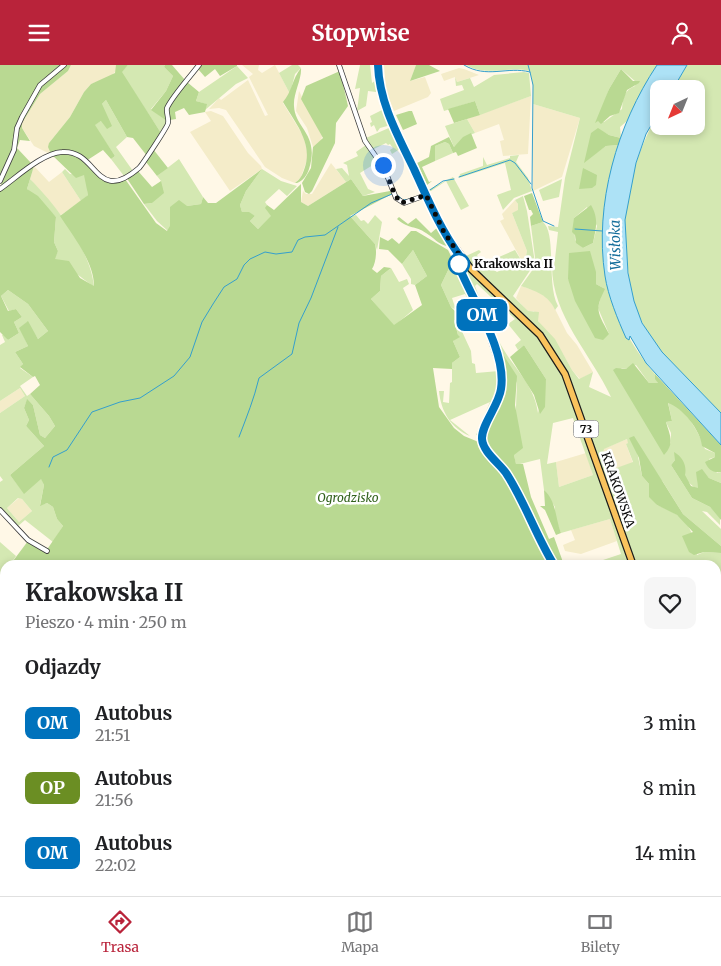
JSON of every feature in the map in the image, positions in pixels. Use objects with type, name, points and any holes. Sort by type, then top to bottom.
[{"type":"main road","name":"KRAKOWSKA","points":[[378,65],[384,103],[444,232],[462,259],[528,321],[555,356],[574,394],[631,560]]},
{"type":"street","points":[[0,181],[14,151],[17,128],[22,117],[40,85],[64,65]]},
{"type":"street","points":[[0,189],[37,163],[62,152],[78,155],[108,181],[117,181],[134,171],[144,163],[167,127],[169,106],[199,65]]},
{"type":"street","points":[[339,65],[365,141],[384,167],[396,198],[404,203],[426,195]]},
{"type":"street","points":[[462,259],[459,267],[486,325],[502,375],[500,399],[484,430],[483,442],[507,475],[551,560]]},
{"type":"street","points":[[0,510],[35,546],[47,551]]},
{"type":"shaded area","points":[[71,65],[116,65],[117,70],[110,77],[91,84],[84,92],[70,117],[49,143],[50,154],[34,146],[22,128],[22,123],[40,94],[68,71]]},
{"type":"shaded area","points":[[242,65],[259,65],[258,70],[262,73],[275,65],[290,94],[283,103],[304,137],[308,157],[301,177],[295,183],[282,178],[265,167],[226,110],[219,108],[209,109],[219,98],[221,100],[248,80],[265,116],[268,115],[249,77],[253,74]]},
{"type":"shaded area","points":[[384,65],[416,65],[410,81],[425,77],[431,93],[428,97],[394,111],[386,91]]},
{"type":"shaded area","points":[[459,68],[479,75],[457,82],[455,77],[444,81],[441,74]]},
{"type":"shaded area","points":[[299,91],[322,136],[321,142],[313,147],[307,128],[296,111]]},
{"type":"shaded area","points":[[531,96],[528,154],[503,156],[500,141],[504,140],[499,124],[475,133],[467,119]]},
{"type":"shaded area","points":[[533,104],[580,118],[562,177],[533,191]]},
{"type":"shaded area","points":[[211,111],[223,116],[248,153],[262,169],[230,191],[190,132],[211,121],[205,112]]},
{"type":"shaded area","points":[[331,163],[346,182],[308,206],[301,202],[303,191],[306,194],[312,194]]},
{"type":"shaded area","points":[[34,166],[49,182],[62,172],[81,201],[61,215],[30,179]]},
{"type":"shaded area","points":[[515,200],[518,204],[518,211],[512,213],[527,251],[524,265],[500,221],[504,219],[502,214]]},
{"type":"shaded area","points":[[521,286],[539,292],[551,301],[567,333],[577,345],[593,372],[580,379],[572,370],[563,354],[538,321],[534,311],[528,312],[516,298]]},
{"type":"shaded area","points":[[20,388],[25,396],[0,413],[0,401]]},
{"type":"shaded area","points":[[627,439],[629,443],[626,444],[633,463],[608,471],[602,454],[603,449]]},
{"type":"shaded area","points":[[586,453],[593,475],[559,487],[556,462]]},
{"type":"shaded area","points":[[19,498],[32,511],[19,522],[7,508]]},
{"type":"shaded area","points":[[610,519],[617,541],[581,554],[565,551],[563,545],[575,540],[571,530]]},
{"type":"green space","points":[[0,65],[63,65],[37,86],[15,128],[13,150],[0,178]]},
{"type":"green space","points":[[67,65],[71,65],[68,71],[40,94],[22,123],[22,128],[30,141],[20,140],[17,148],[32,164],[0,187],[16,151],[19,126],[41,86]]},
{"type":"green space","points":[[116,65],[128,65],[122,72],[161,133],[147,156],[133,138],[127,137],[106,100],[102,104],[112,126],[107,129],[101,121],[95,125],[115,156],[111,159],[103,150],[86,161],[73,152],[51,154],[48,147],[49,143],[70,117],[84,92],[91,84],[115,73]]},
{"type":"green space","points":[[128,65],[165,65],[164,67],[173,76],[166,91],[151,109],[167,121],[161,133],[121,72]]},
{"type":"green space","points":[[165,65],[172,65],[185,80],[166,108],[167,121],[151,110],[166,91],[173,76],[164,67]]},
{"type":"green space","points":[[201,65],[237,66],[220,76],[215,69],[205,77],[198,69]]},
{"type":"green space","points":[[292,65],[298,65],[301,68],[295,74],[290,94],[279,73]]},
{"type":"green space","points":[[360,65],[370,65],[372,83],[376,80],[378,89],[376,92],[368,91],[366,106],[357,111],[360,88],[355,89]]},
{"type":"green space","points":[[416,65],[429,65],[440,71],[410,81]]},
{"type":"green space","points":[[466,65],[657,65],[627,121],[620,127],[621,138],[609,135],[598,129],[596,131],[592,156],[606,146],[619,145],[610,177],[605,208],[603,238],[605,267],[611,295],[621,322],[636,348],[655,374],[658,383],[649,383],[636,365],[626,369],[621,368],[671,444],[671,433],[666,422],[672,421],[668,402],[675,405],[686,415],[705,449],[715,453],[715,457],[709,459],[717,473],[721,472],[721,483],[709,478],[702,470],[697,472],[698,488],[696,489],[686,480],[675,460],[671,465],[692,498],[710,507],[720,518],[720,525],[707,512],[702,511],[721,529],[721,546],[683,514],[663,482],[637,452],[642,476],[649,484],[657,505],[674,513],[686,523],[693,537],[697,555],[704,552],[721,553],[721,560],[634,560],[565,369],[538,329],[476,270],[455,243],[457,243],[466,256],[479,250],[481,252],[477,255],[482,263],[488,261],[490,263],[487,265],[497,272],[505,268],[499,257],[515,250],[524,265],[527,251],[512,213],[518,210],[518,204],[515,200],[523,196],[535,263],[513,296],[528,311],[539,312],[538,321],[555,339],[579,379],[593,372],[589,387],[611,397],[565,318],[558,302],[552,266],[554,268],[558,232],[549,230],[548,226],[558,227],[565,178],[580,118],[533,104],[533,86],[530,71],[482,70]],"holes":[[[621,69],[636,82],[635,86],[628,90],[625,95],[622,109],[604,122],[598,121],[609,89]],[[587,207],[597,226],[593,243],[583,248],[575,240],[574,218]],[[596,272],[596,284],[603,288],[598,308],[609,334],[568,279]],[[627,439],[628,443],[626,444],[633,462],[608,471],[602,455],[604,449]]]},
{"type":"green space","points":[[687,65],[721,65],[721,413],[668,360],[650,336],[636,308],[628,266],[625,225],[626,206],[636,164],[650,129],[650,135],[705,135],[705,80],[678,80]]},
{"type":"green space","points":[[237,66],[248,78],[236,84],[205,110],[206,104],[196,101],[199,92]]},
{"type":"green space","points":[[301,68],[294,106],[298,121],[309,140],[312,157],[306,176],[301,181],[295,183],[303,172],[307,161],[307,151],[298,126],[283,102]]},
{"type":"green space","points":[[621,69],[633,81],[640,81],[627,90],[619,113],[610,116],[601,124],[598,121],[595,123],[609,89]]},
{"type":"green space","points":[[340,71],[348,106],[336,123],[335,143],[309,194],[305,192],[302,183],[311,168],[313,147],[323,138],[301,99],[306,86]]},
{"type":"green space","points":[[529,73],[531,96],[480,115],[475,101],[444,111],[440,99],[464,90],[462,85],[456,86],[455,77],[457,82],[470,78],[474,87],[494,75]]},
{"type":"green space","points":[[187,82],[199,92],[196,101],[207,104],[205,112],[189,115],[184,108],[175,112],[176,119],[170,120],[168,109]]},
{"type":"green space","points":[[106,100],[127,137],[116,147],[133,171],[124,176],[111,159],[115,156],[94,125],[101,121],[102,104]]},
{"type":"green space","points":[[475,101],[480,115],[454,123],[448,109]]},
{"type":"green space","points":[[384,109],[391,125],[380,128],[377,132],[374,125],[371,127],[370,116]]},
{"type":"green space","points":[[412,111],[417,124],[403,130],[396,115]]},
{"type":"green space","points":[[467,119],[475,133],[454,147],[445,126]]},
{"type":"green space","points":[[391,127],[405,156],[403,157],[400,149],[392,154],[390,150],[393,148],[390,144],[386,143],[372,150],[366,138]]},
{"type":"green space","points":[[598,128],[609,135],[621,138],[619,145],[606,146],[584,163],[591,133]]},
{"type":"green space","points":[[471,133],[477,148],[458,156],[456,152],[453,153],[449,144],[445,142],[435,146],[435,161],[422,167],[429,182],[432,181],[427,185],[417,163],[429,157],[431,146],[449,137],[454,147],[463,137]]},
{"type":"green space","points":[[445,142],[449,144],[453,153],[435,161],[435,146]]},
{"type":"green space","points":[[366,145],[379,161],[393,191],[376,163],[360,173],[368,189],[375,192],[363,196],[351,179],[346,182],[336,169],[342,168],[349,176],[347,165],[343,163],[358,156],[356,152]]},
{"type":"green space","points":[[153,149],[168,168],[157,176],[146,162]]},
{"type":"green space","name":"Ogrodzisko","points":[[60,153],[76,155],[108,183],[118,183],[125,179],[156,223],[167,231],[170,226],[170,207],[179,200],[187,206],[201,204],[203,197],[208,203],[216,203],[262,169],[246,191],[240,205],[242,212],[249,212],[255,216],[250,221],[258,229],[271,216],[265,208],[267,205],[274,210],[301,184],[301,202],[308,206],[351,179],[363,196],[390,191],[392,194],[350,216],[375,244],[376,257],[372,269],[377,273],[384,267],[391,268],[381,276],[380,291],[371,299],[394,325],[422,305],[415,285],[427,276],[413,250],[402,264],[388,250],[379,249],[380,237],[388,241],[392,238],[399,244],[411,231],[416,231],[448,250],[453,260],[441,285],[451,307],[458,314],[464,312],[467,317],[461,322],[454,320],[460,337],[453,341],[460,357],[452,363],[452,369],[433,368],[439,407],[454,428],[464,436],[481,443],[503,472],[548,560],[14,560],[28,541],[46,551],[63,526],[57,519],[53,507],[47,503],[40,506],[44,485],[41,479],[24,494],[10,475],[44,446],[26,426],[29,420],[24,408],[27,399],[33,405],[40,435],[45,438],[55,426],[30,394],[40,385],[35,376],[33,377],[20,367],[23,364],[15,352],[28,346],[19,328],[28,321],[38,339],[48,331],[28,304],[8,290],[1,296],[8,311],[16,309],[22,317],[14,322],[19,333],[8,340],[0,332],[0,190],[34,166],[27,189],[38,196],[56,217],[54,242],[58,251],[55,259],[69,261],[80,278],[94,286],[91,268],[87,259],[60,216],[88,195],[84,175],[76,178],[52,155]]},
{"type":"green space","points":[[519,155],[516,162],[528,178],[532,191],[514,198],[503,210],[497,195],[511,190],[505,163],[459,178],[460,174],[483,166],[483,157],[487,165],[510,158],[510,156]]},
{"type":"green space","points":[[179,159],[203,197],[201,204],[187,206],[168,231],[157,221],[144,204],[152,203],[161,181],[157,176]]},
{"type":"green space","points":[[583,168],[597,175],[596,185],[592,188],[579,189]]},
{"type":"green space","points":[[65,169],[70,174],[84,175],[86,177],[88,195],[81,201],[62,172]]},
{"type":"green space","points":[[262,169],[281,181],[297,186],[287,196],[279,189],[265,202],[266,208],[272,216],[258,229],[250,221],[255,216],[242,212],[240,205],[246,191]]},
{"type":"green space","points":[[138,171],[152,187],[161,181],[164,193],[152,203],[144,204],[126,177]]},
{"type":"green space","points":[[453,177],[469,206],[461,210],[446,181],[431,191],[428,190]]},
{"type":"green space","points":[[30,179],[60,214],[79,243],[86,258],[94,287],[54,259],[58,251],[54,242],[56,217],[27,189]]},
{"type":"green space","points":[[562,179],[559,197],[543,201],[539,190]]},
{"type":"green space","points":[[532,193],[543,222],[531,226],[530,217],[533,214],[529,210],[524,196]]},
{"type":"green space","points":[[591,205],[596,219],[595,233],[593,243],[583,248],[576,243],[575,235],[572,232],[574,218]]},
{"type":"green space","points":[[356,215],[361,221],[364,220],[368,224],[375,215],[382,222],[377,250],[375,244],[350,216]]},
{"type":"green space","points":[[399,217],[408,224],[416,218],[431,233],[438,227],[447,246],[439,243],[419,229],[409,226],[397,219]]},
{"type":"green space","points":[[543,222],[550,237],[554,297],[558,306],[555,310],[545,297],[521,286],[536,265],[531,226]]},
{"type":"green space","points":[[413,250],[427,276],[415,285],[411,284],[411,279],[402,264]]},
{"type":"green space","points":[[590,251],[596,272],[596,284],[605,289],[599,302],[599,312],[609,334],[603,340],[595,338],[575,301],[568,279],[569,253]]},
{"type":"green space","points":[[453,260],[457,268],[455,269],[458,270],[473,303],[471,304],[465,294],[452,298],[456,310],[451,307],[441,285]]},
{"type":"green space","points":[[391,268],[399,282],[407,279],[409,284],[403,288],[413,310],[394,326],[371,299],[380,291],[381,276]]},
{"type":"green space","points":[[463,268],[467,268],[517,314],[543,343],[566,382],[579,422],[575,424],[573,418],[553,423],[547,464],[556,462],[559,487],[593,475],[576,427],[581,425],[629,560],[603,560],[621,554],[610,519],[561,533],[555,518],[555,507],[544,490],[540,459],[516,465],[514,455],[517,383],[502,353],[499,355],[493,339],[498,339],[527,383],[536,402],[538,413],[546,379],[524,345],[518,350],[515,345],[521,340],[508,324],[515,319],[477,284],[475,286],[481,302],[478,303]]},
{"type":"green space","points":[[8,290],[28,304],[48,331],[38,339],[27,322],[20,328],[28,346],[15,352],[23,364],[20,368],[33,377],[20,386],[27,396],[30,394],[55,426],[45,438],[40,435],[33,405],[27,400],[24,408],[29,420],[26,426],[44,446],[10,475],[24,493],[41,478],[44,485],[40,505],[47,503],[53,507],[57,519],[63,526],[53,542],[25,520],[17,527],[0,508],[0,482],[3,480],[0,476],[0,413],[25,396],[20,388],[0,401],[0,345],[5,342],[2,335],[4,334],[8,340],[19,333],[14,322],[22,317],[16,309],[9,311],[1,296]],"holes":[[[18,498],[22,499],[32,511],[19,522],[7,508]]]},
{"type":"green space","points":[[454,319],[461,322],[459,325],[471,351],[472,363],[475,364],[476,373],[499,371],[497,399],[479,436],[476,435],[490,402],[450,420],[470,436],[452,424],[442,406],[440,399],[439,391],[444,391],[443,402],[449,403],[452,363],[460,357],[453,341],[458,335]]},
{"type":"green space","points":[[524,345],[546,379],[545,407],[540,414],[534,395],[510,357]]},
{"type":"green space","points":[[502,353],[517,376],[515,405],[523,448],[514,455],[516,464],[523,464],[531,497],[549,539],[554,537],[562,560],[553,560],[511,478],[485,444],[485,434],[500,404],[504,387],[499,355]]},
{"type":"green space","points":[[633,363],[649,383],[658,383],[655,379],[655,374],[721,445],[721,472],[713,471],[708,467],[705,462],[715,457],[715,453],[702,446],[698,434],[685,414],[668,403],[672,421],[666,422],[671,443],[664,455],[613,370],[616,368],[626,369]]},
{"type":"green space","points":[[634,436],[683,514],[721,546],[721,553],[704,552],[694,555],[689,552],[682,536],[693,532],[677,515],[657,505],[649,497],[649,484],[642,476],[639,458],[629,438]]},
{"type":"green space","points":[[674,452],[684,462],[685,475],[691,486],[698,488],[696,472],[702,469],[709,478],[721,483],[721,520],[710,507],[692,498],[671,465],[675,460]]},
{"type":"green space","points":[[544,490],[555,510],[561,533],[556,535],[545,510],[540,506],[545,506]]},
{"type":"green space","points":[[0,542],[16,556],[13,560],[0,560]]},
{"type":"water","name":"Wisłoka","points":[[657,65],[687,65],[678,80],[650,80],[650,127],[636,163],[625,220],[628,273],[634,301],[642,323],[662,352],[721,413],[721,445],[646,363],[630,336],[629,340],[626,338],[606,284],[602,249],[606,193],[620,139],[630,113]]},
{"type":"waterway","points":[[464,65],[472,69],[489,72],[513,70],[530,72],[533,85],[532,188],[543,221],[554,226]]},
{"type":"waterway","points":[[528,65],[530,72]]},
{"type":"waterway","points":[[459,177],[510,160],[515,163],[531,184]]},
{"type":"waterway","points":[[430,190],[443,181],[454,179]]},
{"type":"waterway","points":[[49,467],[53,457],[67,450],[92,412],[120,402],[140,398],[174,376],[190,357],[202,322],[224,287],[237,279],[244,265],[250,259],[265,252],[276,254],[292,252],[298,240],[305,237],[325,235],[371,203],[392,194]]},
{"type":"waterway","points":[[396,194],[403,200],[410,199]]},
{"type":"waterway","points":[[239,437],[259,378],[292,354],[299,323],[311,298],[338,227]]},
{"type":"waterway","name":"Wisłoka","points":[[575,229],[602,231]]},
{"type":"bus line","name":"OM","points":[[378,65],[384,103],[441,228],[462,259],[459,267],[482,316],[499,362],[502,375],[501,390],[498,402],[484,430],[482,439],[484,445],[507,475],[551,560]]},
{"type":"place","name":"Krakowska II","points":[[459,264]]},
{"type":"route","points":[[383,165],[395,195],[401,203],[426,195],[444,232],[462,259],[459,264]]}]
